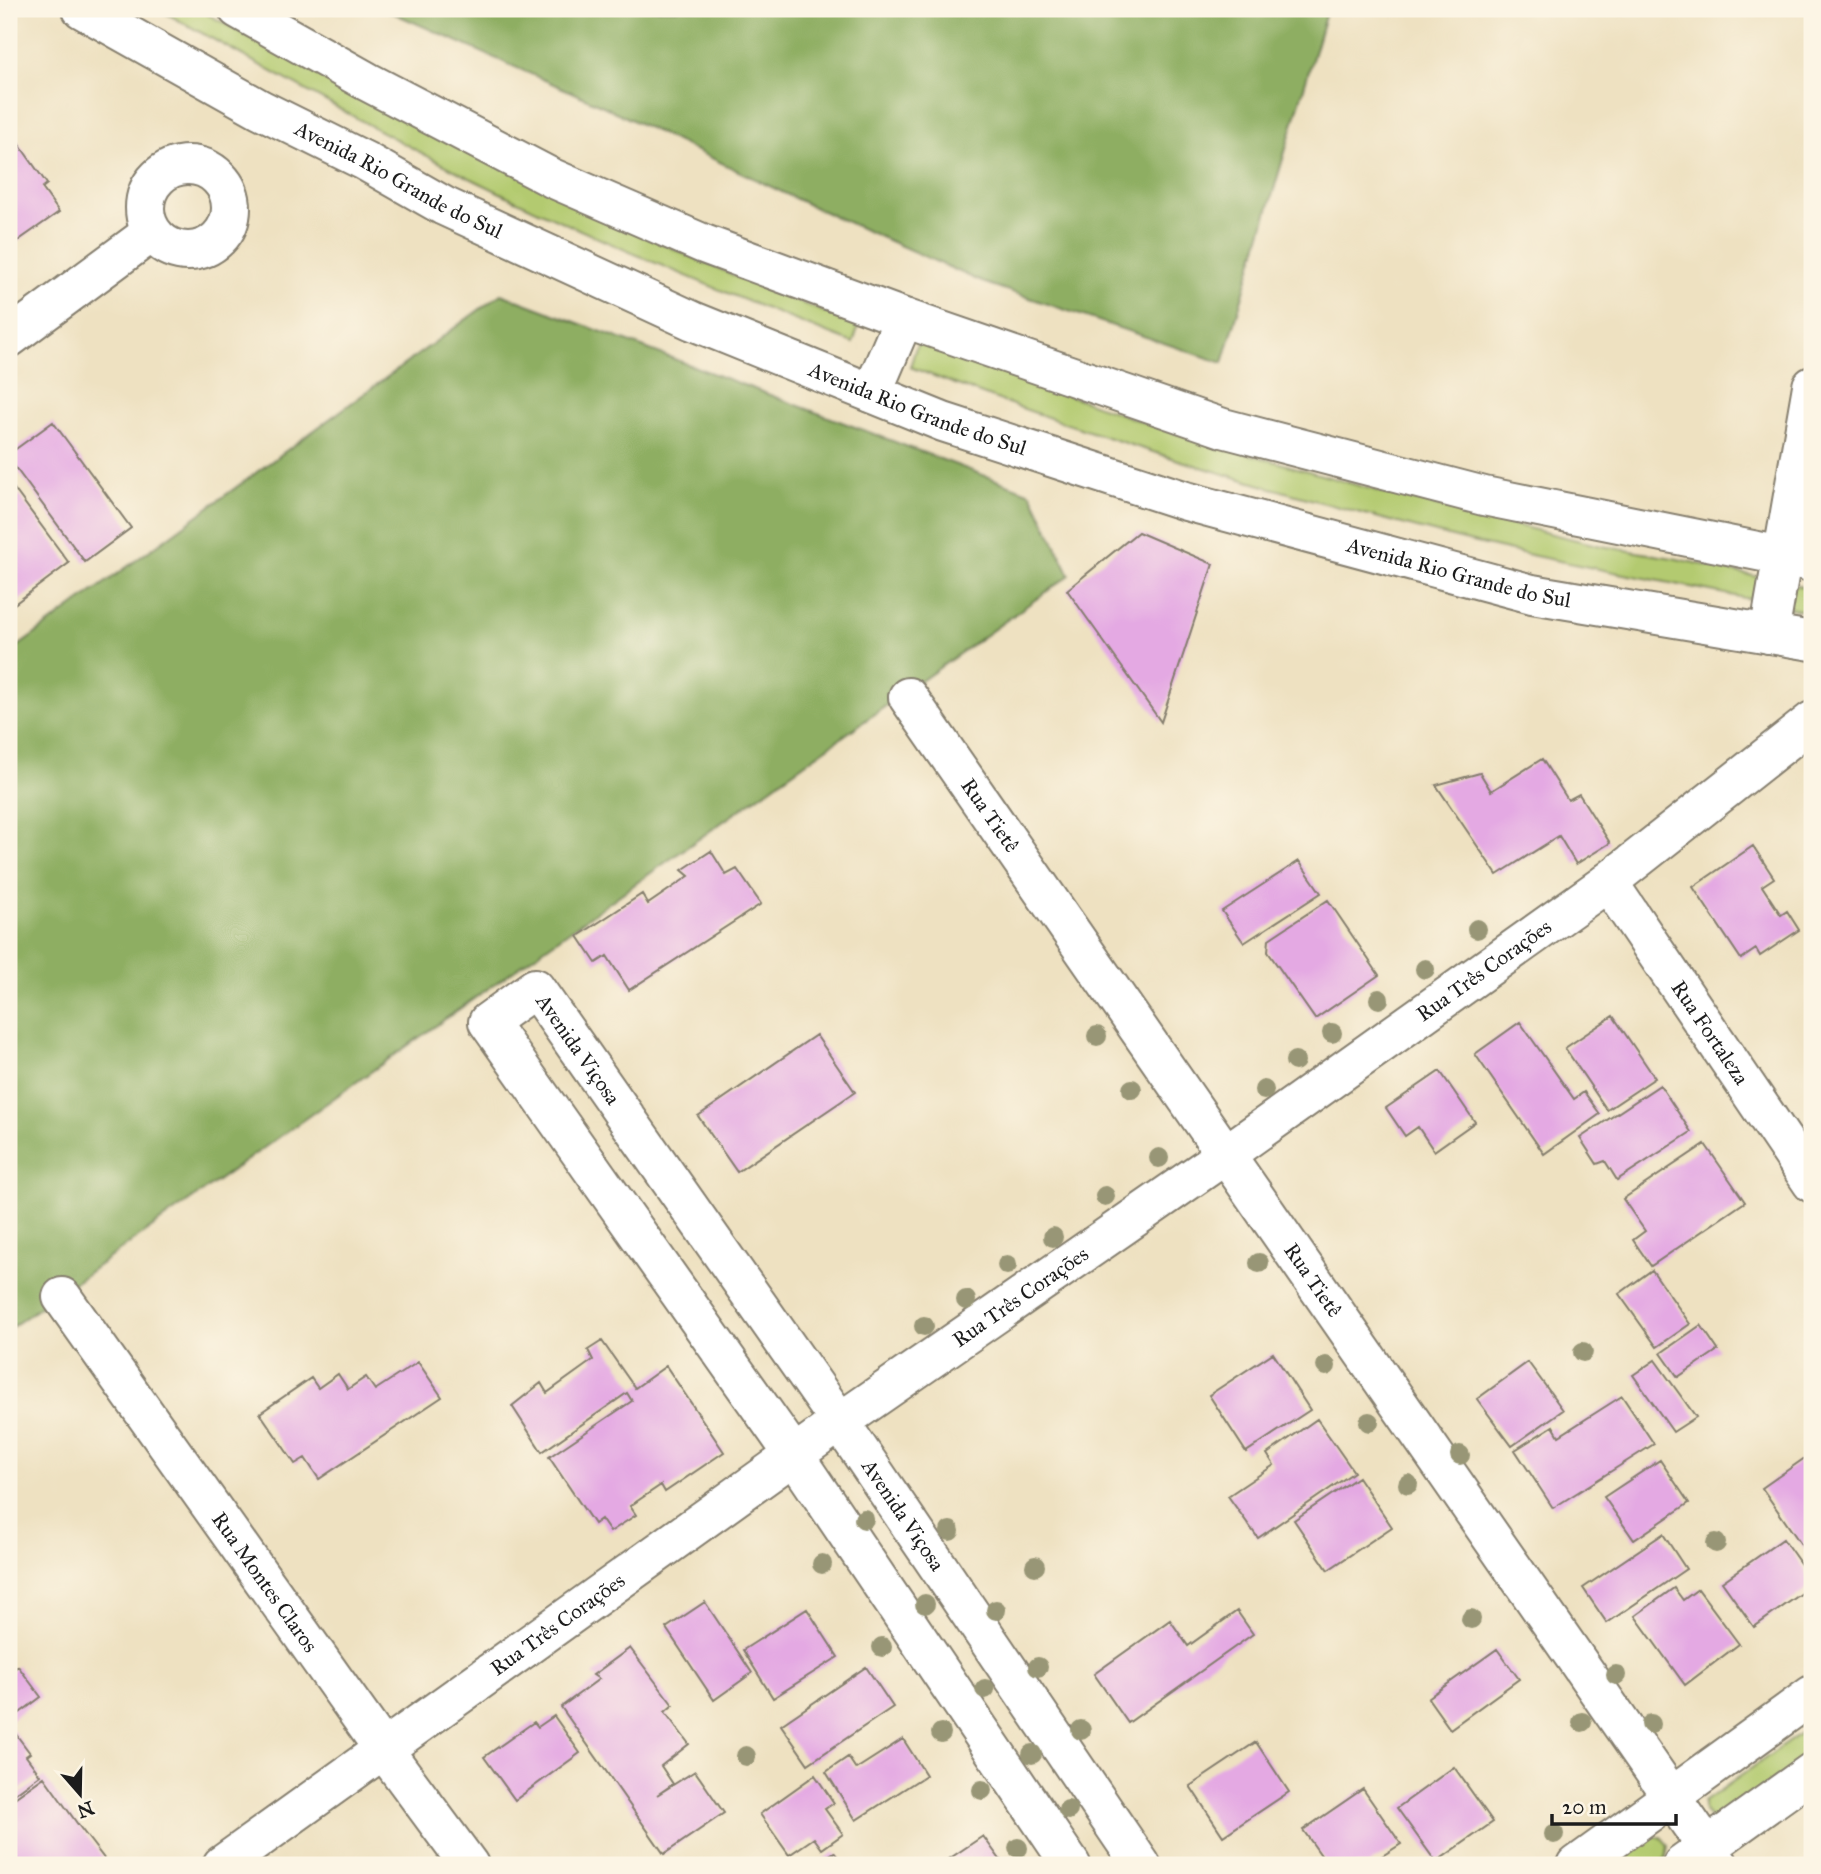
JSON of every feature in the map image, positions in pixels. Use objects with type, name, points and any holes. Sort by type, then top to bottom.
[{"type":"street","name":"Avenida Rio Grande do Sul","points":[[82,9],[248,103],[365,161],[444,206],[693,321],[943,422],[1080,468],[1532,594],[1812,641]]},
{"type":"street","points":[[238,9],[368,82],[552,178],[704,244],[904,318],[1223,428],[1484,496],[1798,559]]},
{"type":"street","points":[[9,338],[151,233]]},
{"type":"street","points":[[872,393],[904,318]]},
{"type":"street","points":[[1769,634],[1798,559],[1812,386]]},
{"type":"street","name":"Rua Tietê","points":[[908,697],[1672,1799],[1703,1860]]},
{"type":"street","name":"Rua Três Corações","points":[[222,1865],[840,1422],[1225,1155],[1608,882],[1812,721]]},
{"type":"street","name":"Rua Fortaleza","points":[[1608,882],[1812,1183]]},
{"type":"street","name":"Avenida Viçosa","points":[[1071,1865],[794,1455],[488,1021],[535,988],[840,1422],[1141,1865]]},
{"type":"street","name":"Rua Montes Claros","points":[[62,1297],[384,1750],[470,1865]]},
{"type":"street","points":[[1577,1865],[1672,1799],[1812,1695]]},
{"type":"street","points":[[1703,1860],[1812,1772]]},
{"type":"green space","points":[[158,9],[198,9],[319,75],[615,223],[765,289],[859,325],[853,343],[661,266],[474,180]]},
{"type":"green space","points":[[384,9],[1327,9],[1223,363],[982,282],[809,205],[603,106]]},
{"type":"green space","points":[[501,294],[1031,493],[1070,575],[9,1329],[9,653]]},
{"type":"green space","points":[[918,341],[1168,431],[1381,492],[1601,546],[1673,558],[1812,589],[1812,613],[1460,539],[1182,461],[1045,416],[910,367]]},
{"type":"green space","points":[[1812,1725],[1812,1755],[1719,1819],[1711,1819],[1704,1811],[1704,1802]]},
{"type":"green space","points":[[1652,1837],[1661,1837],[1668,1845],[1666,1858],[1656,1865],[1612,1865]]},
{"type":"building","points":[[9,130],[47,184],[42,188],[59,212],[9,247]]},
{"type":"building","points":[[53,422],[131,528],[85,562],[9,459],[9,454]]},
{"type":"building","points":[[9,482],[69,563],[9,608]]},
{"type":"building","points":[[1138,532],[1213,564],[1161,722],[1067,590]]},
{"type":"building","points":[[1542,759],[1568,800],[1579,794],[1610,843],[1576,864],[1559,836],[1497,875],[1436,785],[1480,773],[1491,791]]},
{"type":"building","points":[[1753,846],[1774,878],[1762,886],[1781,915],[1787,911],[1799,930],[1760,956],[1756,949],[1741,959],[1693,887]]},
{"type":"building","points":[[711,851],[726,875],[737,869],[761,904],[629,990],[607,956],[596,963],[578,936],[642,894],[648,904],[689,876],[682,870]]},
{"type":"building","points":[[1299,861],[1321,893],[1244,943],[1222,911]]},
{"type":"building","points":[[1328,900],[1379,975],[1315,1019],[1268,952],[1269,939]]},
{"type":"building","points":[[1613,1016],[1655,1078],[1607,1110],[1565,1048]]},
{"type":"building","points":[[1520,1022],[1574,1099],[1584,1092],[1600,1114],[1544,1154],[1475,1054]]},
{"type":"building","points":[[816,1035],[855,1092],[737,1172],[698,1116]]},
{"type":"building","points":[[1440,1071],[1475,1122],[1434,1151],[1418,1127],[1405,1136],[1386,1108]]},
{"type":"building","points":[[1660,1085],[1691,1132],[1617,1180],[1605,1161],[1597,1164],[1580,1138]]},
{"type":"building","points":[[1705,1144],[1745,1202],[1651,1266],[1633,1240],[1645,1231],[1623,1199]]},
{"type":"building","points":[[1652,1270],[1690,1324],[1657,1347],[1619,1294]]},
{"type":"building","points":[[1701,1325],[1718,1350],[1678,1377],[1661,1353]]},
{"type":"building","points":[[602,1341],[635,1388],[666,1366],[724,1452],[665,1492],[661,1485],[630,1506],[636,1515],[610,1532],[601,1519],[594,1524],[549,1457],[632,1401],[627,1393],[542,1452],[512,1406],[541,1383],[547,1393],[593,1360],[588,1350]]},
{"type":"building","points":[[1273,1353],[1310,1410],[1246,1452],[1209,1395]]},
{"type":"building","points":[[1655,1360],[1696,1417],[1673,1432],[1633,1375]]},
{"type":"building","points":[[418,1362],[442,1397],[319,1479],[305,1458],[295,1464],[260,1413],[311,1378],[318,1388],[338,1374],[348,1389],[366,1377],[375,1390]]},
{"type":"building","points":[[1528,1362],[1563,1410],[1512,1446],[1477,1399]]},
{"type":"building","points":[[1622,1396],[1654,1444],[1553,1508],[1515,1450],[1553,1426],[1559,1436]]},
{"type":"building","points":[[1317,1419],[1354,1472],[1258,1538],[1228,1496],[1274,1465],[1267,1454]]},
{"type":"building","points":[[1812,1453],[1812,1560],[1762,1488]]},
{"type":"building","points":[[1660,1460],[1689,1503],[1634,1540],[1604,1497]]},
{"type":"building","points":[[1358,1477],[1392,1527],[1328,1570],[1294,1520]]},
{"type":"building","points":[[1663,1534],[1686,1569],[1607,1623],[1583,1588]]},
{"type":"building","points":[[1783,1539],[1812,1580],[1812,1586],[1754,1627],[1722,1582]]},
{"type":"building","points":[[1674,1588],[1683,1600],[1698,1589],[1739,1644],[1685,1685],[1635,1616]]},
{"type":"building","points":[[705,1602],[752,1673],[714,1700],[666,1628]]},
{"type":"building","points":[[807,1609],[838,1657],[773,1698],[743,1650]]},
{"type":"building","points":[[1237,1611],[1253,1634],[1128,1723],[1094,1674],[1170,1620],[1188,1646]]},
{"type":"building","points":[[630,1648],[673,1705],[665,1712],[689,1744],[661,1766],[673,1784],[657,1795],[695,1771],[724,1813],[664,1854],[561,1707],[599,1679],[593,1675]]},
{"type":"building","points":[[1497,1649],[1519,1679],[1450,1729],[1428,1698]]},
{"type":"building","points":[[18,1666],[41,1697],[9,1721],[9,1673]]},
{"type":"building","points":[[866,1667],[893,1707],[808,1764],[781,1725]]},
{"type":"building","points":[[554,1716],[580,1753],[515,1800],[484,1757],[534,1722],[538,1727]]},
{"type":"building","points":[[9,1725],[30,1753],[26,1756],[40,1775],[9,1798]]},
{"type":"building","points":[[903,1739],[926,1775],[856,1820],[826,1772],[848,1757],[856,1769]]},
{"type":"building","points":[[1256,1742],[1289,1792],[1223,1836],[1190,1786]]},
{"type":"building","points":[[1454,1767],[1493,1822],[1436,1862],[1397,1808]]},
{"type":"building","points":[[815,1775],[834,1803],[825,1809],[843,1834],[822,1849],[814,1838],[789,1855],[760,1814]]},
{"type":"building","points":[[44,1777],[109,1865],[13,1865],[9,1859],[9,1802]]},
{"type":"building","points":[[1363,1789],[1401,1844],[1368,1865],[1328,1865],[1303,1830]]},
{"type":"building","points":[[983,1836],[1004,1865],[940,1865]]},
{"type":"building","points":[[834,1852],[844,1865],[815,1865]]}]
